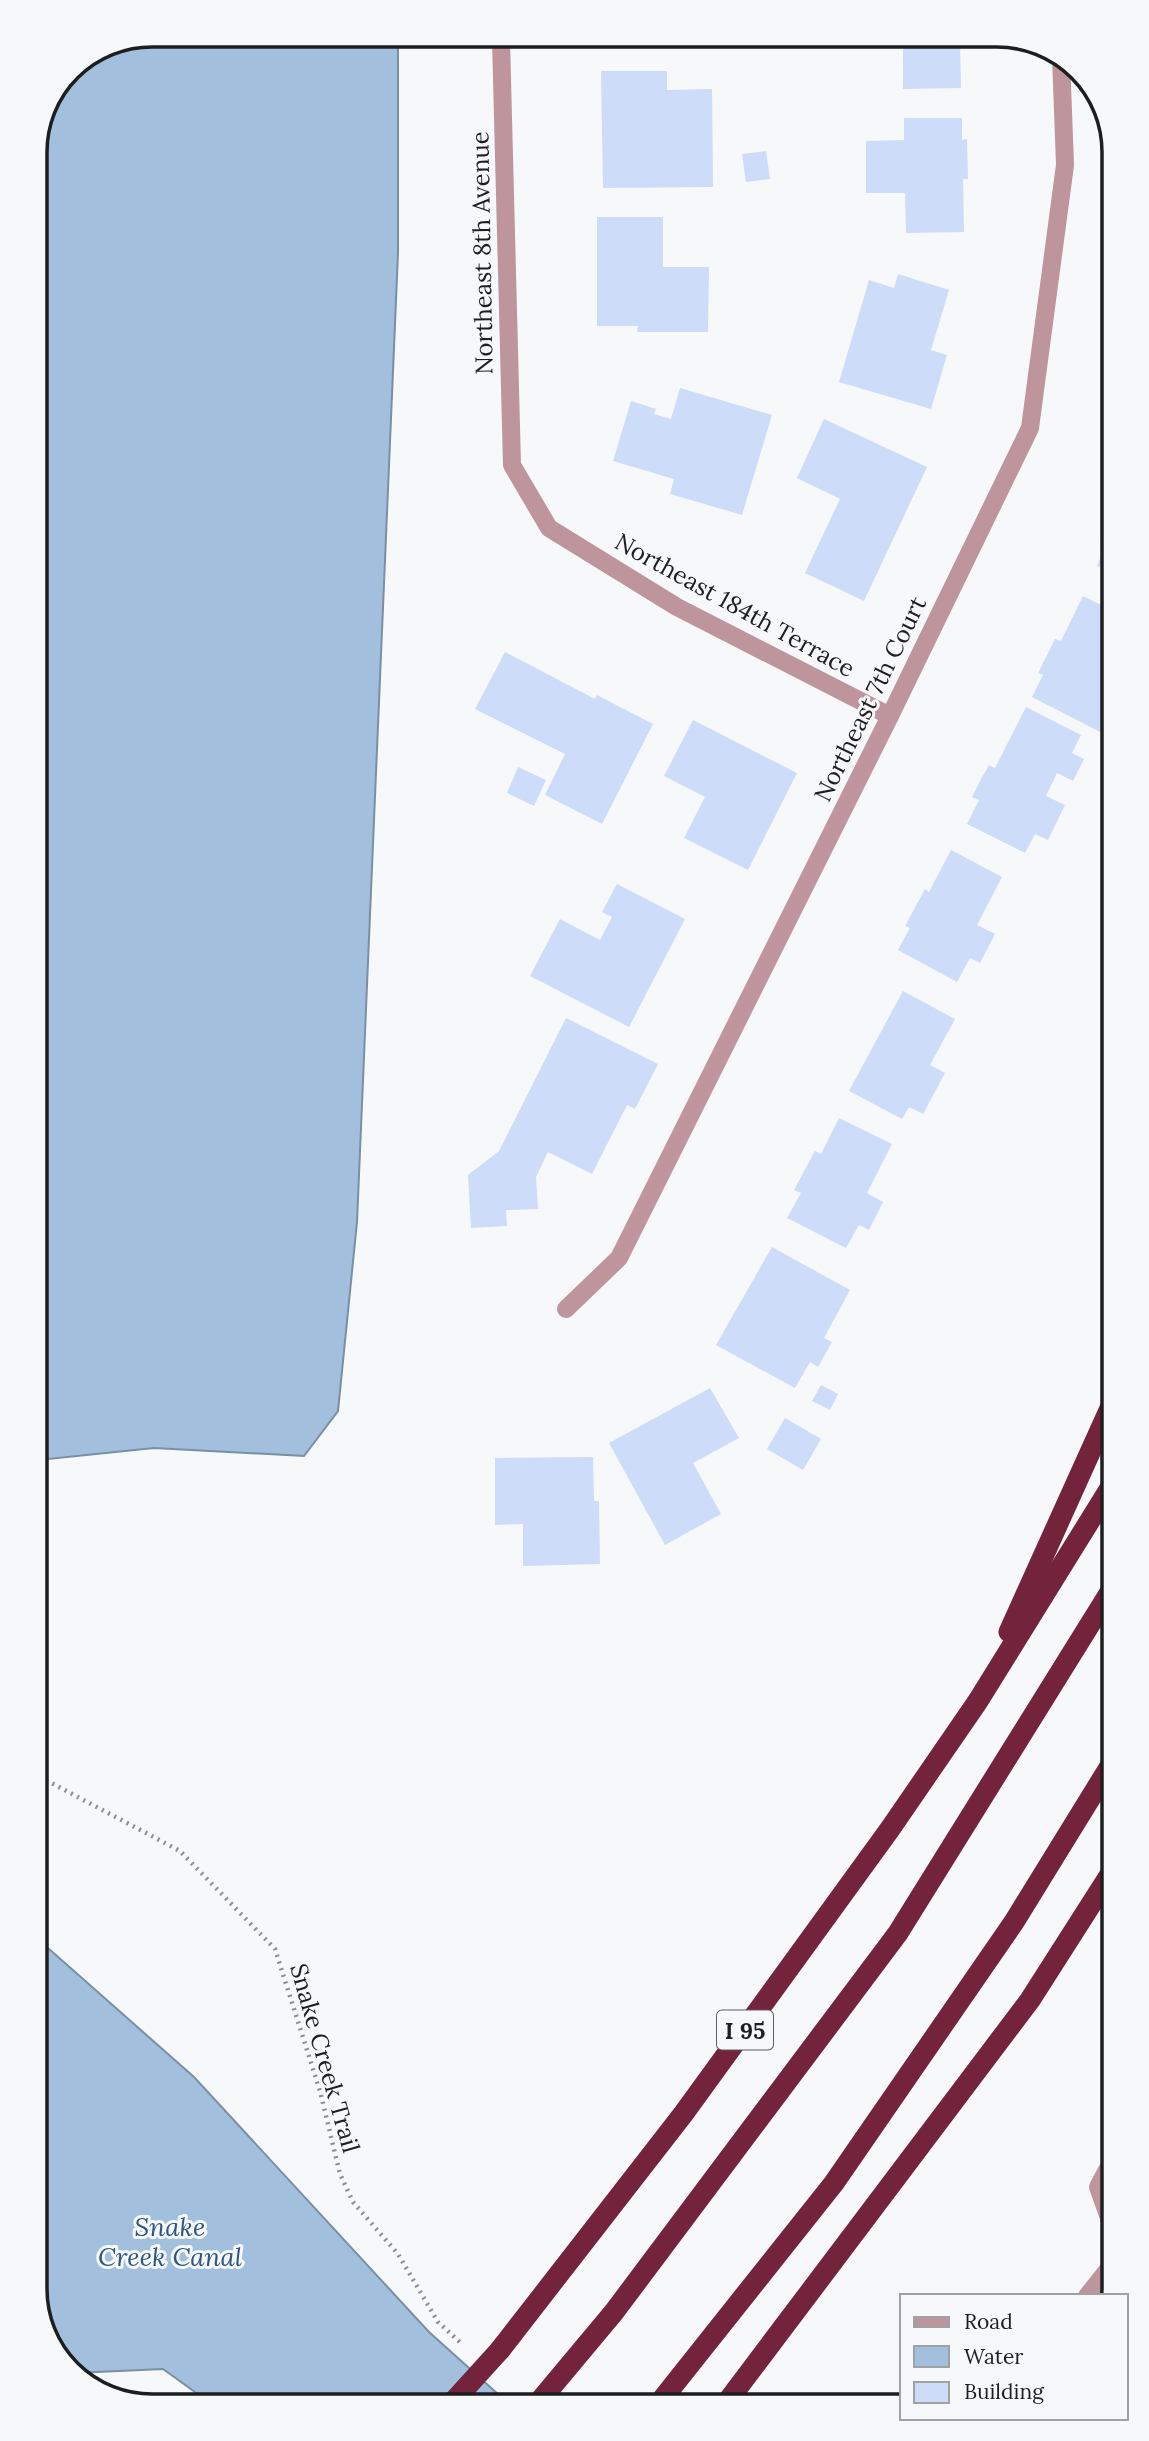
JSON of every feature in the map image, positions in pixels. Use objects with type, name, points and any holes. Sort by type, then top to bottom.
[{"type":"highway","points":[[978,1701],[1102,1426]]},
{"type":"highway","name":"I 95","points":[[460,2394],[500,2350],[684,2113],[890,1829],[978,1701],[1102,1501]]},
{"type":"highway","points":[[545,2394],[614,2312],[898,1933],[1102,1605]]},
{"type":"highway","points":[[666,2394],[834,2182],[1014,1922],[1102,1779]]},
{"type":"highway","points":[[733,2394],[1030,2000],[1102,1887]]},
{"type":"street","name":"Northeast 8th Avenue","points":[[501,47],[512,465]]},
{"type":"street","name":"Northeast 7th Court","points":[[566,1309],[619,1258],[890,716],[1030,428],[1065,165],[1061,70]]},
{"type":"street","name":"Northeast 184th Terrace","points":[[512,465],[549,528],[677,607],[890,716]]},
{"type":"street","points":[[1102,2180],[1098,2187],[1102,2198]]},
{"type":"street","points":[[1089,2294],[1102,2277]]},
{"type":"path","name":"Snake Creek Trail","points":[[47,1781],[180,1852],[275,1949],[320,2091],[341,2174],[354,2202],[398,2254],[438,2322],[468,2349]]},
{"type":"water","points":[[153,47],[398,47],[398,253],[357,1222],[338,1411],[304,1456],[154,1448],[47,1459],[47,146],[58,106],[69,89],[83,73],[100,61],[119,53]]},
{"type":"water","name":"Snake Creek Canal","points":[[47,1947],[194,2077],[429,2332],[498,2394],[198,2394],[163,2369],[89,2372],[61,2341],[49,2309]]},
{"type":"building","points":[[903,47],[960,47],[961,88],[903,89]]},
{"type":"building","points":[[601,71],[667,71],[667,90],[712,89],[713,187],[603,188]]},
{"type":"building","points":[[904,118],[962,118],[962,140],[967,139],[968,179],[963,179],[964,232],[906,233],[905,193],[866,193],[866,141],[904,140]]},
{"type":"building","points":[[766,151],[770,179],[746,182],[742,154]]},
{"type":"building","points":[[597,217],[663,217],[663,267],[709,267],[708,332],[637,332],[638,326],[597,326]]},
{"type":"building","points":[[898,274],[949,290],[931,350],[947,355],[931,409],[839,382],[869,280],[894,288]]},
{"type":"building","points":[[680,388],[772,415],[742,515],[670,494],[674,479],[613,461],[631,401],[656,409],[654,414],[671,419]]},
{"type":"building","points":[[824,419],[927,467],[864,601],[805,573],[840,499],[797,478]]},
{"type":"building","points":[[1102,554],[1102,568],[1097,566]]},
{"type":"building","points":[[1083,596],[1102,606],[1102,733],[1032,697],[1043,675],[1038,673],[1055,639],[1061,641]]},
{"type":"building","points":[[505,652],[595,699],[597,695],[653,724],[602,824],[545,795],[565,754],[475,709]]},
{"type":"building","points":[[1026,707],[1081,735],[1072,753],[1084,759],[1073,781],[1057,773],[1046,796],[1065,805],[1048,840],[1035,834],[1025,853],[967,824],[979,800],[972,797],[980,781],[989,765],[995,768]]},
{"type":"building","points":[[693,720],[797,773],[748,870],[684,838],[705,797],[664,776]]},
{"type":"building","points":[[518,767],[546,780],[534,806],[507,793]]},
{"type":"building","points":[[951,850],[1002,877],[977,925],[995,934],[980,963],[970,958],[957,982],[898,950],[910,928],[905,926],[925,889],[929,892]]},
{"type":"building","points":[[617,884],[685,919],[629,1027],[530,976],[560,919],[600,940],[612,917],[602,912]]},
{"type":"building","points":[[903,991],[955,1019],[930,1065],[945,1073],[923,1114],[909,1107],[902,1119],[849,1091]]},
{"type":"building","points":[[566,1018],[658,1064],[635,1109],[627,1105],[592,1174],[548,1152],[536,1177],[538,1209],[506,1210],[507,1226],[471,1228],[468,1175],[499,1151]]},
{"type":"building","points":[[839,1118],[892,1144],[867,1193],[883,1202],[869,1230],[859,1225],[846,1248],[787,1218],[801,1193],[794,1190],[815,1151],[821,1154]]},
{"type":"building","points":[[772,1247],[850,1290],[824,1338],[832,1342],[818,1367],[810,1362],[795,1388],[716,1345]]},
{"type":"building","points":[[821,1385],[838,1394],[830,1410],[812,1401]]},
{"type":"building","points":[[710,1388],[739,1438],[693,1463],[721,1514],[665,1545],[609,1443]]},
{"type":"building","points":[[785,1418],[821,1439],[803,1470],[767,1449]]},
{"type":"building","points":[[593,1457],[594,1501],[599,1501],[600,1564],[523,1566],[523,1524],[495,1525],[495,1458]]}]
